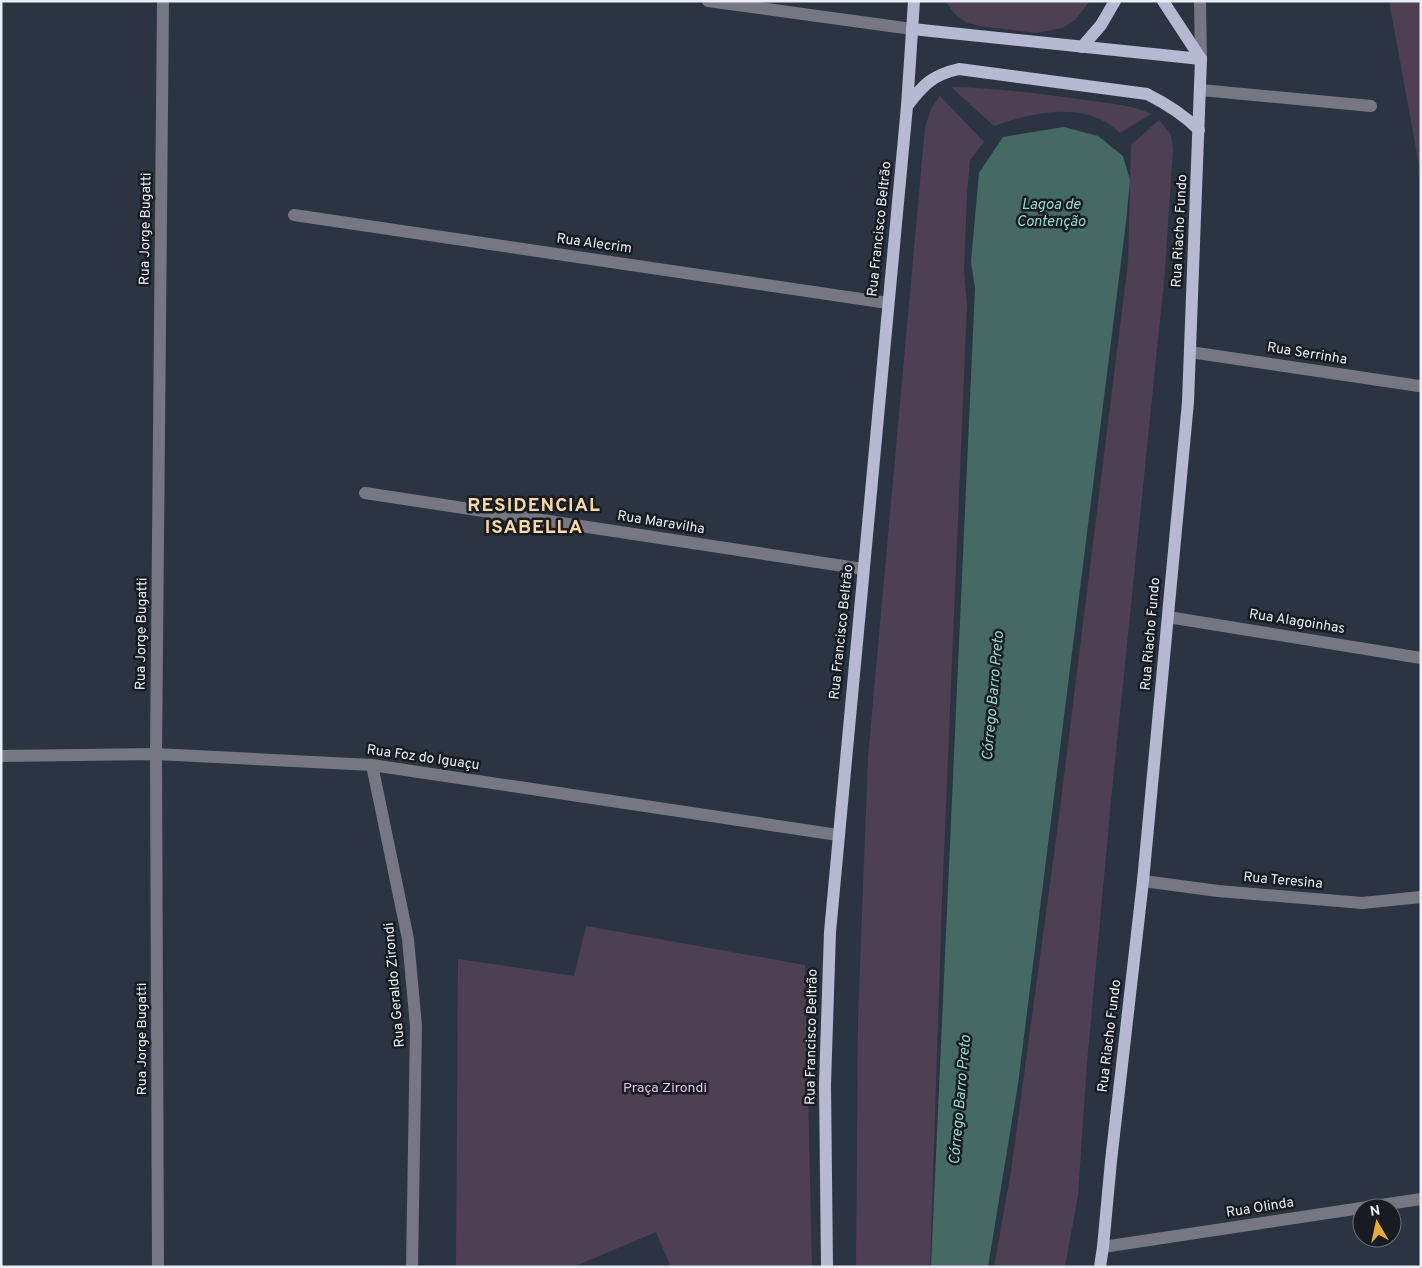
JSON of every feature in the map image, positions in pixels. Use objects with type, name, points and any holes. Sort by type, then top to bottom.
[{"type":"main road","name":"Rua Francisco Beltrão","points":[[827,1267],[825,1084],[830,932],[907,106],[914,1]]},
{"type":"main road","points":[[1082,47],[1101,26],[1115,1]]},
{"type":"main road","points":[[1163,1],[1201,59]]},
{"type":"main road","points":[[912,29],[1201,59]]},
{"type":"main road","name":"Rua Riacho Fundo","points":[[1100,1267],[1143,881],[1188,402],[1200,130],[1201,59]]},
{"type":"main road","points":[[907,106],[929,80],[938,75],[959,69],[1147,94],[1166,103],[1184,115],[1200,130]]},
{"type":"street","name":"Rua Jorge Bugatti","points":[[158,1267],[156,754],[163,1]]},
{"type":"street","points":[[708,1],[912,29]]},
{"type":"street","name":"Rua Riacho Fundo","points":[[1200,1],[1201,59]]},
{"type":"street","points":[[1201,90],[1371,106]]},
{"type":"street","name":"Rua Alecrim","points":[[294,215],[888,303]]},
{"type":"street","name":"Rua Serrinha","points":[[1190,352],[1419,386]]},
{"type":"street","name":"Rua Maravilha","points":[[365,492],[863,569]]},
{"type":"street","name":"Rua Alagoinhas","points":[[1168,617],[1421,658]]},
{"type":"street","name":"Rua Foz do Iguaçu","points":[[1,756],[156,754],[372,765],[838,835]]},
{"type":"street","name":"Rua Geraldo Zirondi","points":[[372,765],[408,939],[416,1026],[412,1267]]},
{"type":"street","name":"Rua Teresina","points":[[1143,881],[1218,891],[1362,903],[1421,897]]},
{"type":"street","name":"Rua Olinda","points":[[1103,1247],[1421,1199]]},
{"type":"green space","points":[[945,1],[1090,1],[1075,20],[1062,28],[1037,33],[967,23],[955,14]]},
{"type":"green space","points":[[1389,1],[1421,1],[1421,176]]},
{"type":"green space","points":[[951,87],[1057,96],[1122,105],[1151,114],[1120,133],[1092,116],[1059,112],[1042,113],[994,126]]},
{"type":"green space","points":[[940,96],[984,142],[970,160],[967,193],[964,270],[967,305],[942,900],[930,1267],[856,1267],[858,1019],[868,757],[925,127],[931,109]]},
{"type":"green space","points":[[1159,120],[1171,135],[1173,149],[1165,271],[1111,801],[1087,1063],[1078,1195],[1065,1267],[994,1267],[1011,1171],[1057,832],[1128,263],[1131,145]]},
{"type":"green space","name":"Praça Zirondi","points":[[586,926],[805,965],[812,1267],[671,1267],[656,1232],[573,1267],[456,1267],[458,959],[574,976]]},
{"type":"water","name":"Lagoa de Contenção","points":[[1064,127],[1098,136],[1123,156],[1130,180],[1126,222],[1018,1084],[988,1267],[931,1267],[975,288],[971,262],[979,173],[1003,137]]},
{"type":"district","name":"RESIDENCIAL ISABELLA","points":[[534,517]]},
{"type":"water label","name":"Córrego Barro Preto","points":[[994,696]]},
{"type":"water label","name":"Córrego Barro Preto","points":[[961,1100]]}]
